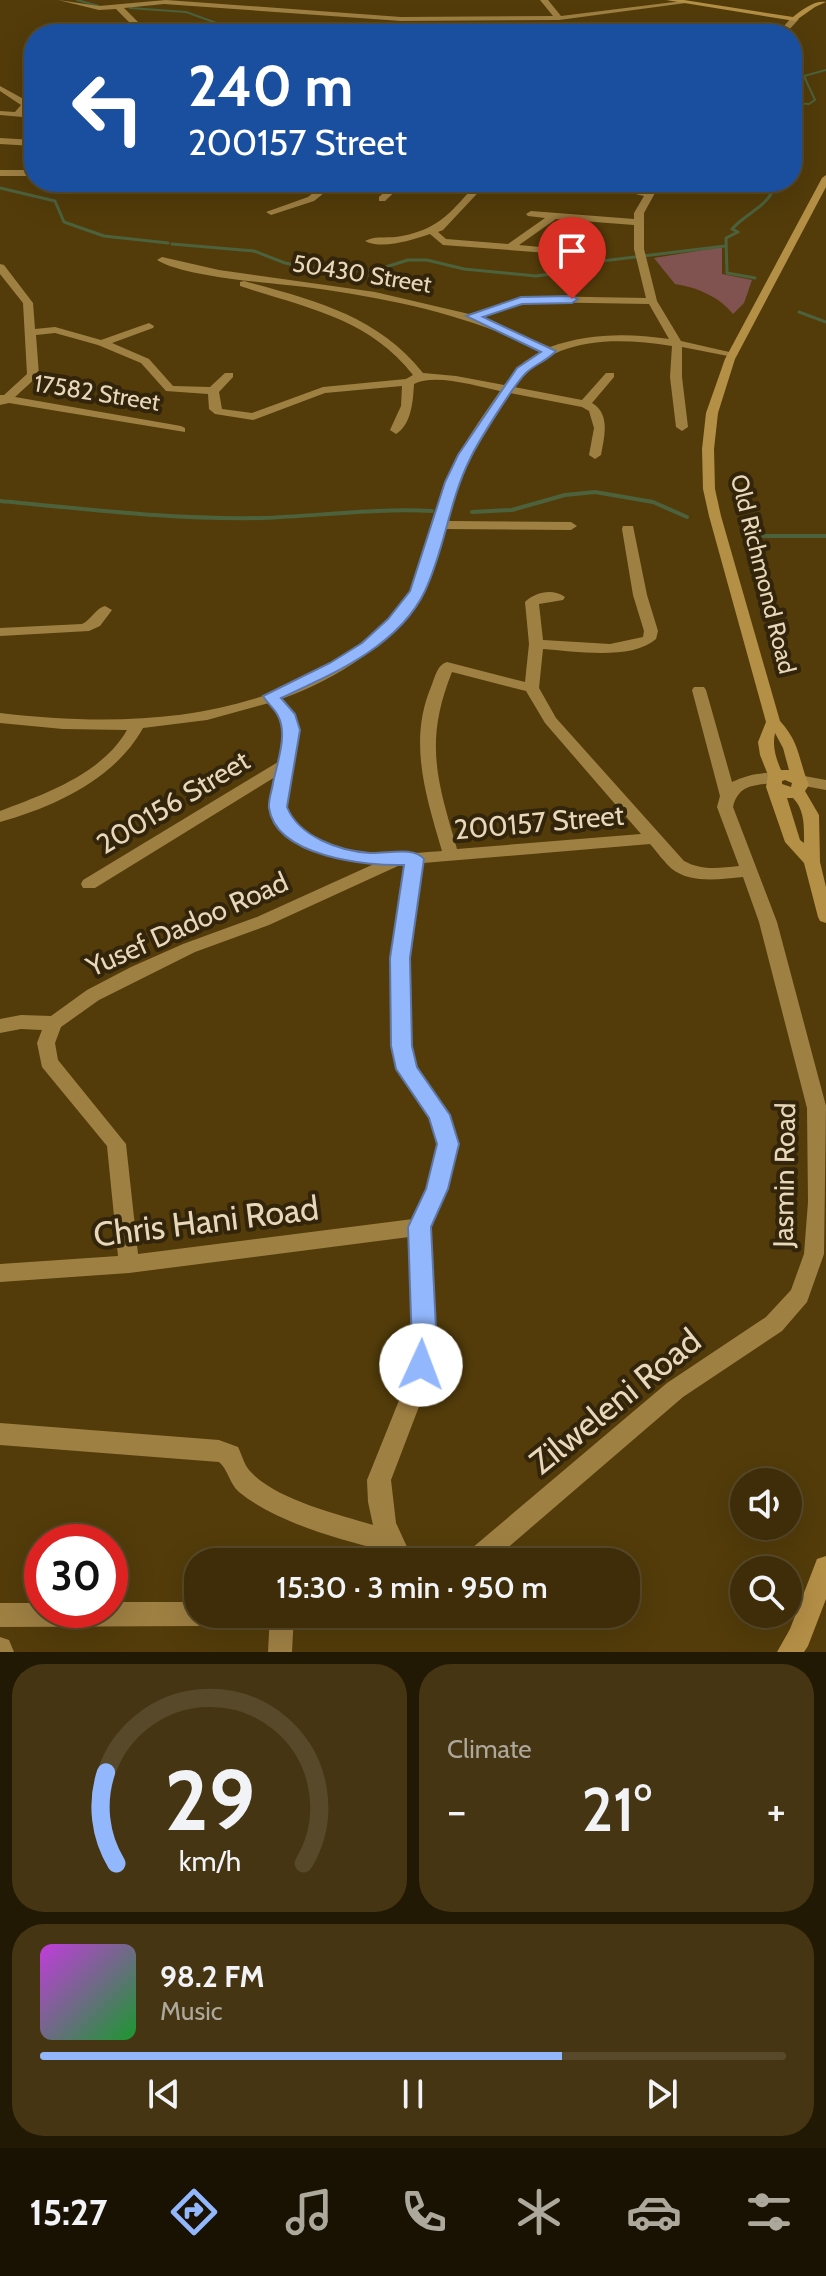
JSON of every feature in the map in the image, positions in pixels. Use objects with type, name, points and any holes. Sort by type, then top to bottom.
[{"type":"street","points":[[62,0],[95,8],[157,2],[206,3],[401,19],[559,18],[682,3]]},
{"type":"street","points":[[544,0],[559,18]]},
{"type":"street","points":[[670,0],[795,19]]},
{"type":"street","points":[[790,24],[812,5],[824,0]]},
{"type":"street","points":[[119,7],[135,24]]},
{"type":"street","points":[[398,24],[401,19]]},
{"type":"street","points":[[0,88],[24,103]]},
{"type":"street","points":[[17,115],[24,106]]},
{"type":"street","points":[[0,113],[24,115]]},
{"type":"street","points":[[0,141],[24,142]]},
{"type":"street","points":[[0,166],[16,173]]},
{"type":"street","points":[[0,173],[24,173]]},
{"type":"street","name":"Old Richmond Road","points":[[826,178],[733,354],[712,413],[707,460],[709,489],[773,722],[780,728],[792,753],[798,785],[808,807],[813,840],[811,860],[826,917]]},
{"type":"street","points":[[271,212],[311,199],[320,192]]},
{"type":"street","points":[[382,199],[389,192]]},
{"type":"street","points":[[473,192],[433,232],[443,242],[548,250]]},
{"type":"street","points":[[638,192],[647,194],[638,222],[640,255],[652,301],[677,343],[676,377],[682,427]]},
{"type":"street","points":[[531,214],[638,222]]},
{"type":"street","points":[[511,246],[552,217]]},
{"type":"street","name":"50430 Street","points":[[370,241],[401,240],[433,232]]},
{"type":"street","name":"50430 Street","points":[[162,260],[230,277],[394,298],[472,316],[550,351]]},
{"type":"street","points":[[1,269],[28,303],[33,375],[2,401]]},
{"type":"street","points":[[230,277],[353,318],[383,337],[410,361],[414,379],[396,430]]},
{"type":"street","points":[[472,316],[532,299],[652,301]]},
{"type":"street","points":[[102,343],[149,326]]},
{"type":"street","points":[[29,333],[60,331],[102,343],[145,361],[168,388],[213,391],[229,375]]},
{"type":"street","points":[[0,718],[62,725],[138,724],[214,713],[271,696],[336,667],[383,634],[418,592],[438,525],[465,455],[507,389],[531,361],[550,351],[593,339],[633,338],[733,354]]},
{"type":"street","points":[[585,404],[610,375]]},
{"type":"street","points":[[213,391],[215,409],[219,412],[253,417],[323,390],[414,379],[507,389],[585,404],[594,409],[598,416],[595,455]]},
{"type":"street","name":"17582 Street","points":[[2,401],[181,430]]},
{"type":"street","points":[[438,525],[571,526]]},
{"type":"street","points":[[536,644],[605,647],[639,644],[649,639],[651,631],[640,595],[628,529]]},
{"type":"street","points":[[558,597],[536,598],[532,602],[536,644],[532,688],[550,720],[688,872],[703,875],[749,871]]},
{"type":"street","points":[[0,632],[84,628],[95,623],[105,610]]},
{"type":"street","points":[[451,855],[432,789],[425,733],[434,696],[447,666],[532,688]]},
{"type":"street","name":"Jasmin Road","points":[[699,690],[732,789],[725,807],[768,922],[817,1108],[818,1202],[814,1254],[800,1295]]},
{"type":"street","name":"200157 Street","points":[[271,696],[286,714],[291,730],[278,807],[283,819],[297,834],[314,844],[349,856],[406,859],[654,838]]},
{"type":"street","name":"Old Richmond Road","points":[[773,722],[765,738],[767,755],[793,842],[811,860]]},
{"type":"street","points":[[0,817],[54,794],[102,767],[122,751],[138,724]]},
{"type":"street","name":"200156 Street","points":[[89,884],[284,765]]},
{"type":"street","points":[[732,789],[775,782],[826,785]]},
{"type":"street","points":[[393,1548],[388,1540],[378,1497],[379,1480],[417,1383],[425,1348],[419,1227],[437,1189],[448,1144],[440,1115],[407,1069],[401,1046],[400,958],[406,859]]},
{"type":"street","name":"Yusef Dadoo Road","points":[[54,1023],[93,995],[137,972],[406,859]]},
{"type":"street","points":[[0,1026],[21,1022],[54,1023],[46,1043],[49,1062],[116,1144],[129,1264]]},
{"type":"street","name":"Chris Hani Road","points":[[0,1273],[129,1264],[419,1227]]},
{"type":"street","name":"Zilweleni Road","points":[[489,1548],[675,1390],[774,1324],[800,1295]]},
{"type":"street","points":[[0,1434],[219,1451],[230,1455],[239,1475],[248,1483],[286,1506],[360,1534],[388,1540]]},
{"type":"street","points":[[789,1652],[799,1637],[826,1568]]},
{"type":"street","points":[[0,1615],[184,1614]]},
{"type":"street","points":[[280,1652],[281,1628]]},
{"type":"shaded area","points":[[722,247],[722,274],[752,280],[744,303],[733,314],[707,294],[675,284],[654,258]]},
{"type":"waterway","points":[[77,0],[99,6]]},
{"type":"waterway","points":[[130,8],[186,12],[219,24]]},
{"type":"waterway","points":[[802,104],[815,100],[804,76],[826,70]]},
{"type":"waterway","points":[[0,188],[55,201],[64,222],[104,236],[168,243]]},
{"type":"waterway","points":[[755,278],[727,273],[726,238],[738,232],[732,229],[772,192]]},
{"type":"waterway","points":[[172,244],[254,251],[285,263],[327,271],[373,271],[408,260],[427,260],[464,269],[536,276],[574,271],[602,261],[725,246]]},
{"type":"waterway","points":[[799,312],[826,322]]},
{"type":"waterway","points":[[472,512],[512,510],[565,495],[595,492],[653,502],[687,517]]},
{"type":"waterway","points":[[0,501],[229,518],[432,511]]},
{"type":"waterway","points":[[746,536],[826,536]]},
{"type":"route","points":[[421,1365],[425,1348],[419,1227],[437,1189],[448,1144],[440,1115],[407,1069],[401,1046],[400,958],[415,859],[349,856],[314,844],[297,834],[283,819],[278,807],[291,730],[286,714],[271,696],[336,667],[383,634],[394,622],[418,592],[452,482],[465,455],[521,370],[550,351],[472,316],[521,300],[572,299]]}]
